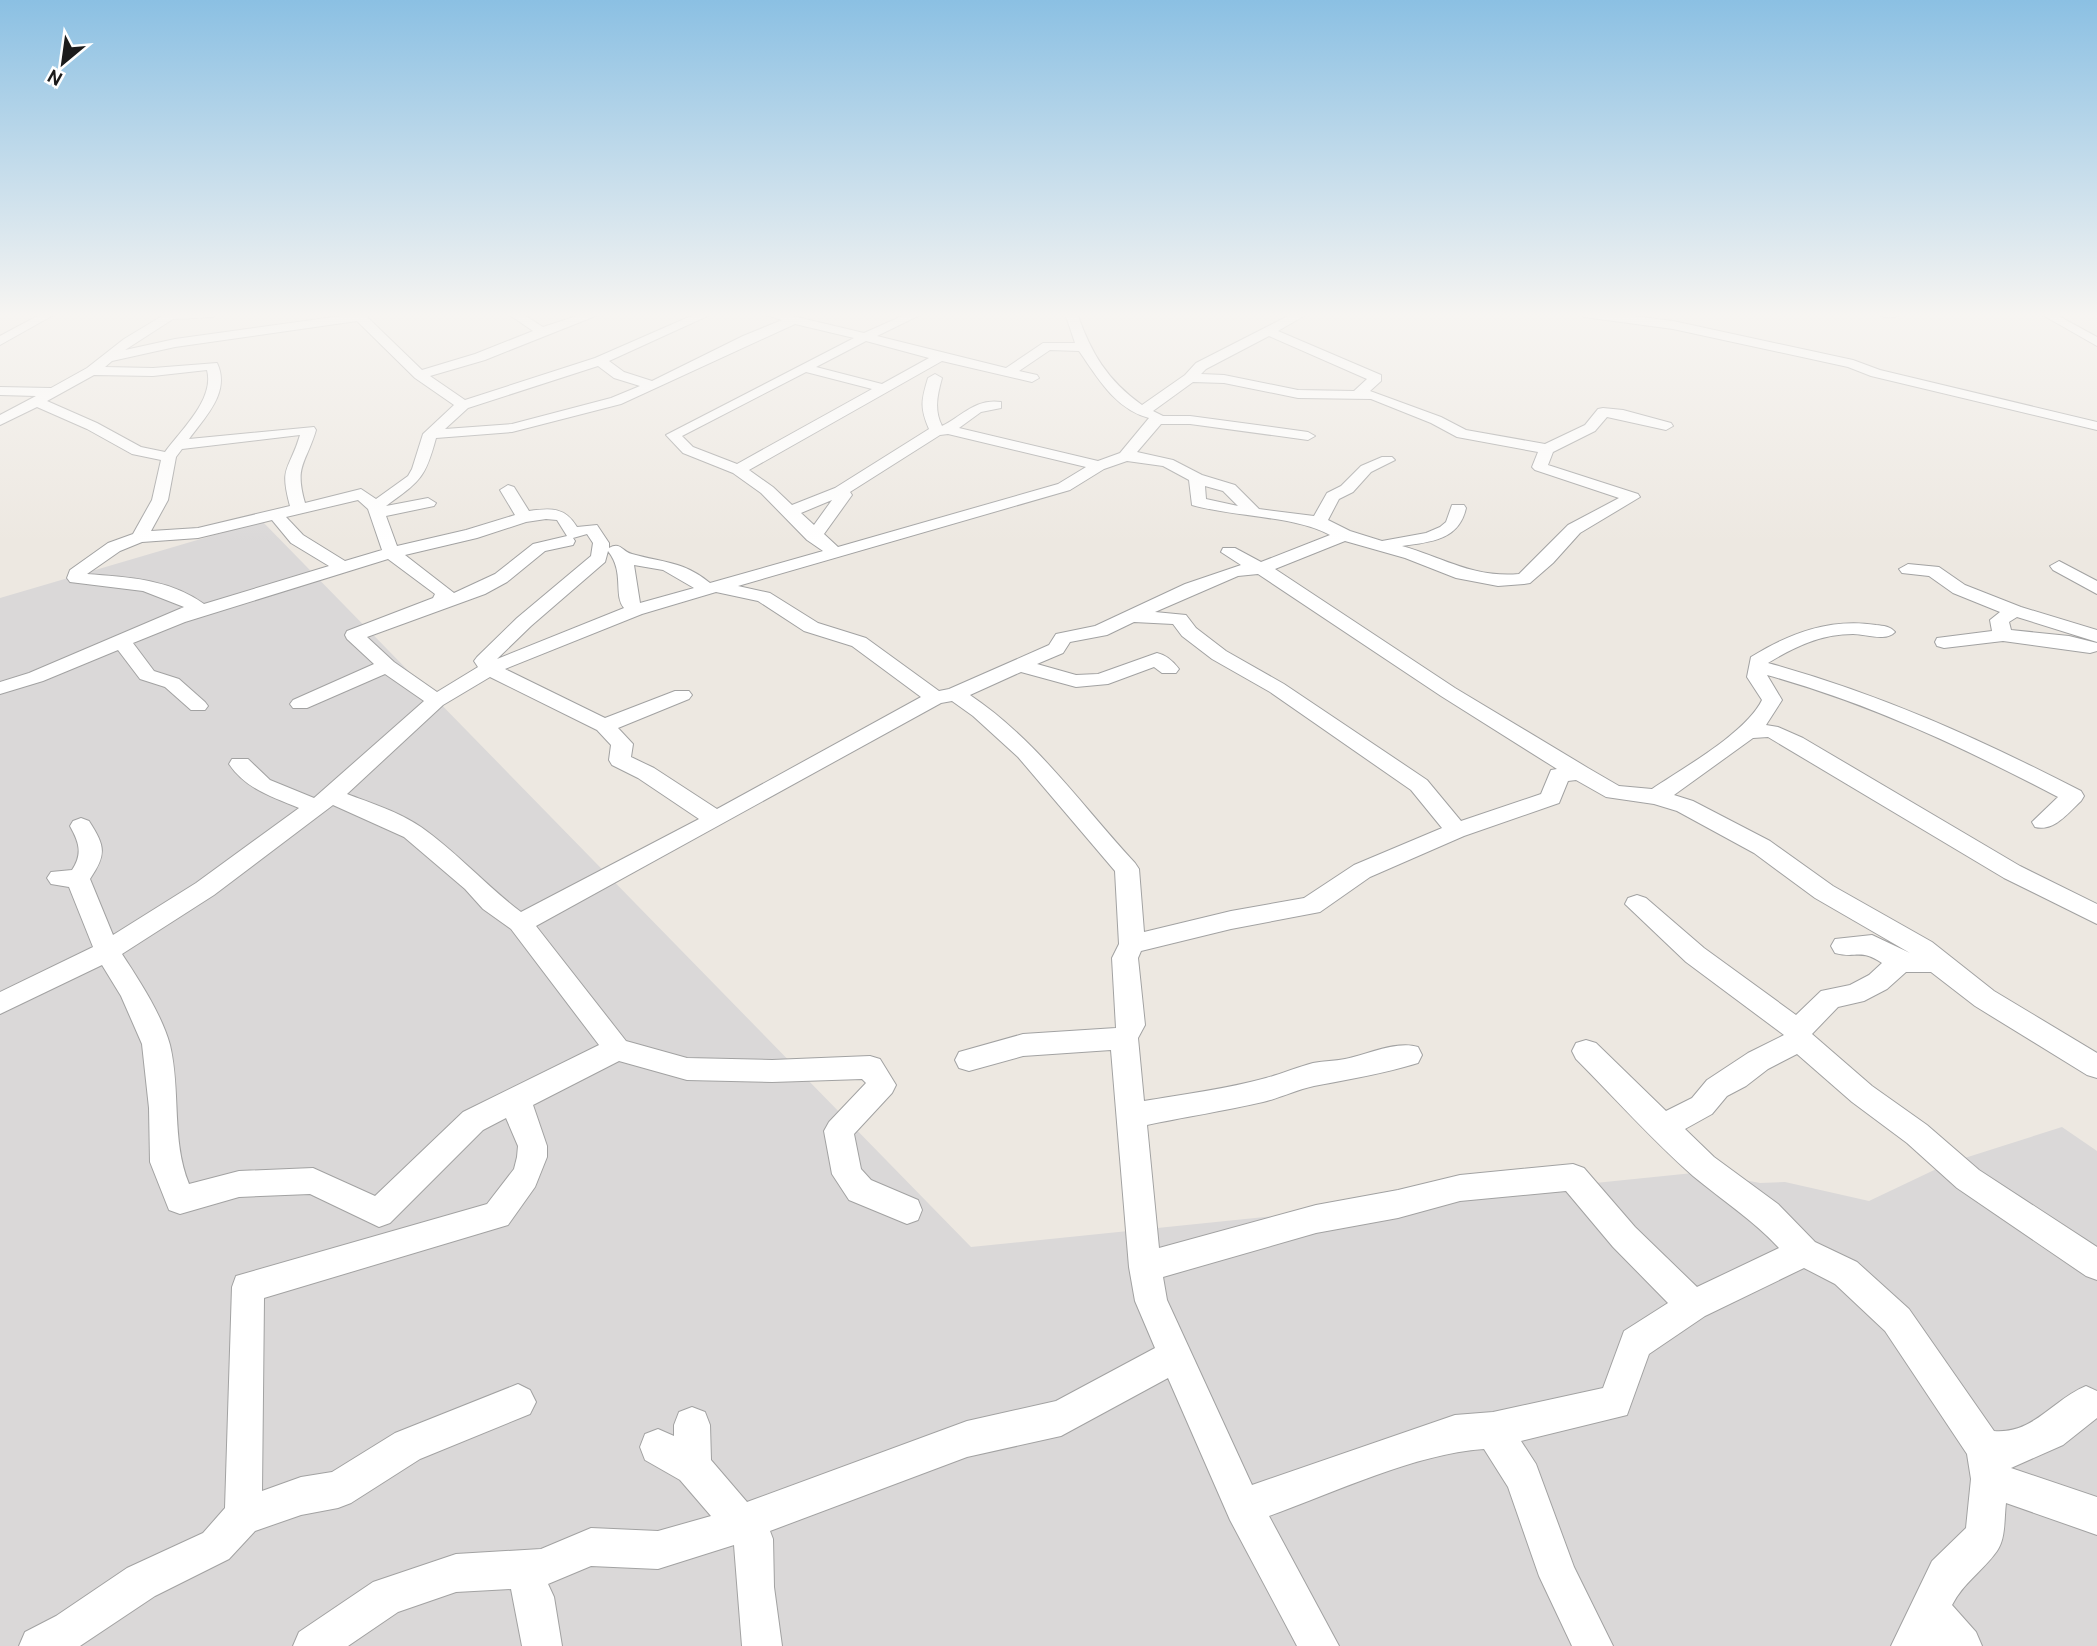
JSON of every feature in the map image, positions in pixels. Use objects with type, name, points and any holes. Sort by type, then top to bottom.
[{"type":"street","points":[[0,421],[58,390]]},
{"type":"street","points":[[139,537],[160,500],[174,451],[211,398],[213,390]]},
{"type":"street","points":[[441,390],[463,405]]},
{"type":"street","points":[[376,510],[420,470],[429,434],[463,405],[510,390]]},
{"type":"street","points":[[429,434],[512,428],[616,401],[644,390]]},
{"type":"street","points":[[761,390],[673,435],[688,450],[738,470],[767,489],[813,536],[834,552]]},
{"type":"street","points":[[738,470],[880,390]]},
{"type":"street","points":[[931,390],[930,420],[942,431],[1099,466]]},
{"type":"street","points":[[1113,390],[1156,423],[1125,456]]},
{"type":"street","points":[[1149,416],[1177,390]]},
{"type":"street","points":[[1277,390],[1298,394],[1373,396],[1436,420],[1462,434],[1547,449],[1590,428],[1603,412],[1623,414],[1666,426]]},
{"type":"street","points":[[1357,395],[1363,390]]},
{"type":"street","points":[[1942,390],[2097,426]]},
{"type":"street","points":[[0,391],[54,392]]},
{"type":"street","points":[[36,401],[92,426],[137,451],[174,451],[309,430],[303,442],[302,453],[292,469],[291,481],[298,508]]},
{"type":"street","points":[[790,512],[841,491],[985,405]]},
{"type":"street","points":[[1149,416],[1308,436]]},
{"type":"street","points":[[1197,478],[1197,506],[1319,522],[1344,535],[1411,554],[1456,573],[1499,581],[1524,579],[1547,559],[1574,529],[1632,497],[1540,467],[1547,449]]},
{"type":"street","points":[[0,1004],[107,950],[205,890],[323,802],[436,701],[489,669],[636,610],[1039,496],[1125,456],[1145,457],[1168,463],[1197,478],[1228,488],[1254,513]]},
{"type":"street","points":[[1319,522],[1333,496],[1347,489],[1366,469],[1387,460]]},
{"type":"street","points":[[178,618],[197,607],[183,597],[160,590],[125,582],[76,578],[76,574],[114,547],[139,537],[198,533],[405,484]]},
{"type":"street","points":[[508,490],[524,517]]},
{"type":"street","points":[[813,536],[827,523],[831,512],[844,495],[841,491]]},
{"type":"street","points":[[361,494],[376,510],[391,553],[445,593],[439,602]]},
{"type":"street","points":[[376,510],[428,503]]},
{"type":"street","points":[[1382,546],[1399,540],[1433,536],[1452,525],[1458,508]]},
{"type":"street","points":[[275,514],[297,539],[343,567]]},
{"type":"street","points":[[0,688],[36,677],[178,618],[343,567],[471,534],[524,517],[556,514],[562,517],[572,533],[596,536],[613,548],[625,559],[630,584],[629,603],[636,610]]},
{"type":"street","points":[[520,923],[632,866],[714,818],[945,696],[1056,649],[1063,638],[1100,631],[1127,616],[1235,571],[1260,569],[1344,535]]},
{"type":"street","points":[[596,536],[599,558],[484,661],[489,669],[604,726],[622,744],[620,760],[646,773],[714,818]]},
{"type":"street","points":[[436,701],[387,666],[354,635],[498,580],[536,549],[567,541]]},
{"type":"street","points":[[1229,552],[1323,607],[1448,692],[1580,774],[1614,792],[1656,797],[1685,806],[1762,847],[1824,892],[1923,949],[1942,968],[1979,995],[2097,1067]]},
{"type":"street","points":[[625,559],[654,561],[667,565],[713,589],[764,597],[811,627],[859,642],[945,696],[975,706],[1054,783],[1096,836],[1127,869],[1132,944],[1125,958],[1131,1026],[1124,1038],[1145,1267],[1151,1301],[1243,1507],[1314,1644]]},
{"type":"street","points":[[2059,566],[2097,589]]},
{"type":"street","points":[[1909,569],[1933,571],[1959,589],[2015,611],[2097,636]]},
{"type":"street","points":[[758,575],[764,597]]},
{"type":"street","points":[[2003,635],[1999,620],[2015,611]]},
{"type":"street","points":[[1127,616],[1179,619],[1189,632],[1219,655],[1288,695],[1419,785],[1456,831]]},
{"type":"street","points":[[1656,797],[1748,732],[1766,713],[1772,700],[1768,688],[1757,677],[1758,661],[1823,630],[1859,627],[1886,632]]},
{"type":"street","points":[[1944,642],[2003,635],[2070,642],[2097,649]]},
{"type":"street","points":[[121,640],[147,675],[172,682],[198,706]]},
{"type":"street","points":[[1017,665],[1076,681],[1101,680],[1157,659],[1168,669]]},
{"type":"street","points":[[300,704],[387,666]]},
{"type":"street","points":[[1757,666],[1805,678],[1948,733],[2073,796],[2043,822]]},
{"type":"street","points":[[604,726],[682,695]]},
{"type":"street","points":[[1748,732],[1771,731],[1796,743],[2001,866],[2097,915]]},
{"type":"street","points":[[240,764],[262,785],[323,802],[370,811],[412,832],[473,883],[492,904],[520,923],[617,1049],[687,1069],[772,1071],[870,1067],[882,1085],[839,1130],[847,1174],[860,1190],[906,1210]]},
{"type":"street","points":[[1132,944],[1231,920],[1311,906],[1362,871],[1456,831],[1551,798],[1559,775],[1580,774]]},
{"type":"street","points":[[82,826],[92,841],[91,861],[69,878],[133,993],[156,1044],[166,1162],[180,1200],[239,1184],[313,1181],[379,1213],[473,1121],[617,1049]]},
{"type":"street","points":[[1637,904],[1695,955],[1799,1035],[1862,1094],[1937,1150],[1968,1179],[2097,1265]]},
{"type":"street","points":[[1844,946],[1872,944],[1900,962],[1925,964],[1923,949]]},
{"type":"street","points":[[1661,1127],[1702,1106],[1717,1088],[1737,1078],[1799,1035],[1830,998],[1855,994],[1867,988],[1900,962]]},
{"type":"street","points":[[969,1059],[1023,1045],[1124,1038]]},
{"type":"street","points":[[1586,1051],[1703,1167],[1768,1214],[1804,1251],[1846,1273],[1897,1320],[1986,1464],[2097,1516]]},
{"type":"street","points":[[1131,1116],[1252,1092],[1312,1075],[1355,1069],[1364,1063],[1387,1062],[1408,1055]]},
{"type":"street","points":[[243,1516],[248,1287],[497,1214],[522,1184],[533,1157],[530,1137],[519,1120],[518,1098]]},
{"type":"street","points":[[1145,1267],[1303,1223],[1398,1204],[1460,1188],[1573,1177],[1624,1237],[1693,1305]]},
{"type":"street","points":[[1243,1507],[1423,1441],[1455,1433],[1493,1430],[1615,1403],[1636,1343],[1693,1305],[1804,1251]]},
{"type":"street","points":[[313,1646],[387,1596],[456,1573],[541,1568],[591,1547],[658,1550],[742,1523],[967,1439],[1061,1418],[1177,1355]]},
{"type":"street","points":[[39,1646],[70,1630],[141,1582],[216,1546],[243,1516],[301,1496],[338,1490],[408,1446],[518,1402]]},
{"type":"street","points":[[1986,1464],[2050,1432],[2086,1404]]},
{"type":"street","points":[[692,1425],[693,1467]]},
{"type":"street","points":[[1493,1430],[1523,1477],[1558,1576],[1594,1646]]},
{"type":"street","points":[[657,1447],[693,1467],[754,1539],[755,1587],[762,1646]]},
{"type":"street","points":[[1911,1646],[1946,1575],[1984,1537],[1986,1464]]},
{"type":"street","points":[[523,1569],[534,1597],[542,1646]]},
{"type":"street","points":[[1929,1610],[1962,1646]]},
{"type":"shaded area","points":[[262,521],[971,1247],[1703,1172],[1760,1183],[1785,1182],[1869,1201],[1949,1163],[2062,1127],[2097,1151],[2097,1646],[0,1646],[0,598]]}]
